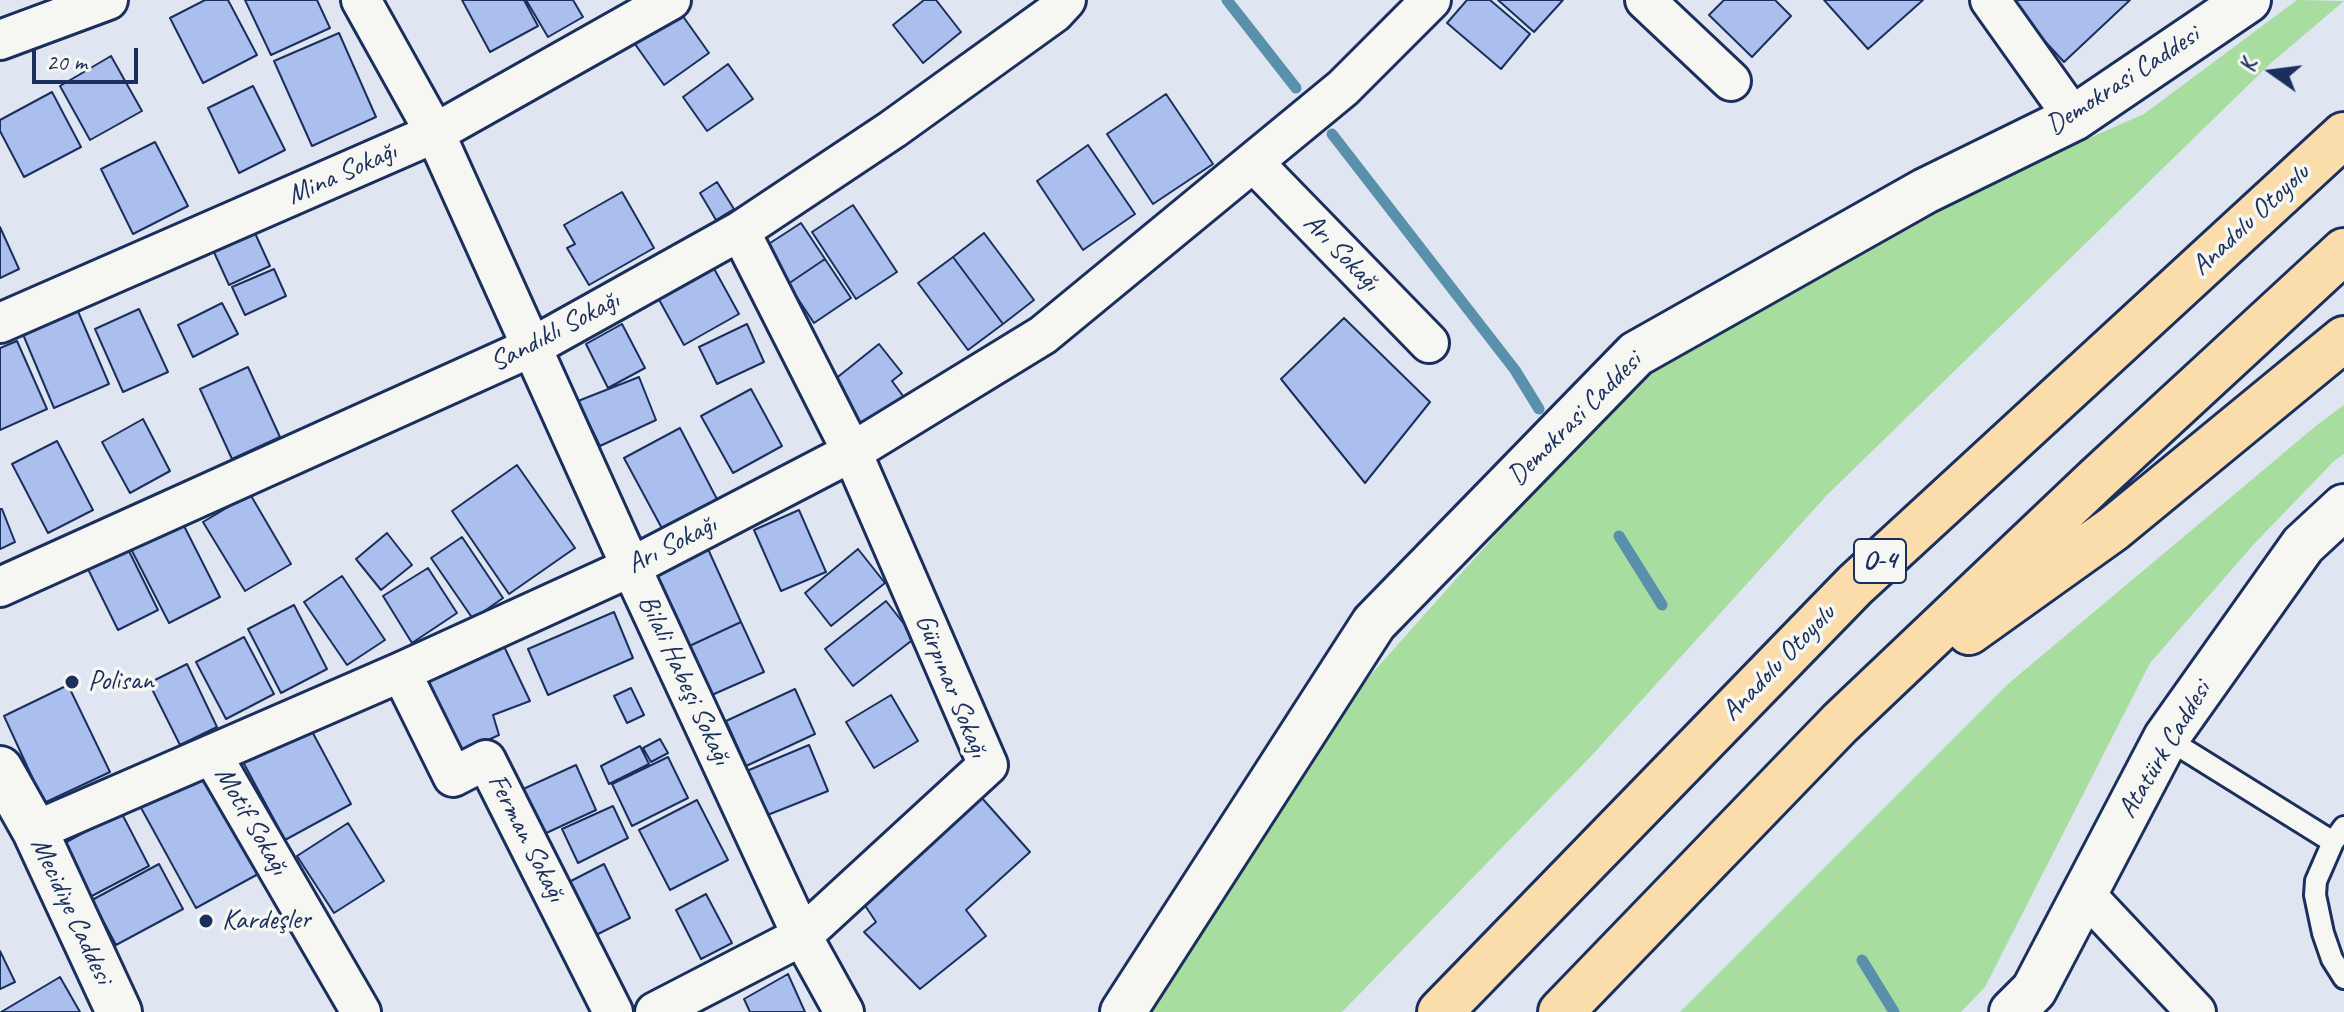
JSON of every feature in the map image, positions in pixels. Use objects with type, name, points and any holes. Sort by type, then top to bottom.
[{"type":"highway","name":"Anadolu Otoyolu","points":[[1440,1012],[1855,585],[2344,135]]},
{"type":"highway","points":[[1561,1012],[1840,723],[2097,479],[2344,251]]},
{"type":"highway","points":[[1840,723],[2113,529],[2344,339]]},
{"type":"street","name":"Bilali Habeşi Sokağı","points":[[361,0],[435,133],[802,936],[844,1012]]},
{"type":"street","name":"Mina Sokağı","points":[[0,323],[435,133],[671,0]]},
{"type":"street","name":"Arı Sokağı","points":[[35,831],[401,672],[631,567],[852,452],[1043,335],[1343,88],[1431,0]]},
{"type":"street","points":[[1645,0],[1731,81]]},
{"type":"street","points":[[1990,0],[2074,118]]},
{"type":"street","name":"Demokrasi Caddesi","points":[[1123,1012],[1374,623],[1636,354],[1925,191],[2074,118],[2248,0]]},
{"type":"street","points":[[0,40],[102,1]]},
{"type":"street","name":"Sandıklı Sokağı","points":[[0,587],[532,347],[740,231],[893,129],[1055,4]]},
{"type":"street","name":"Arı Sokağı","points":[[1253,162],[1429,343]]},
{"type":"street","name":"Gürpınar Sokağı","points":[[655,1012],[802,936],[988,765],[852,452],[740,231]]},
{"type":"street","name":"Atatürk Caddesi","points":[[2012,1012],[2034,990],[2166,738],[2303,545],[2344,507]]},
{"type":"street","name":"Ferman Sokağı","points":[[401,672],[453,777],[486,760],[613,1012]]},
{"type":"street","name":"Motif Sokağı","points":[[212,755],[361,1012]]},
{"type":"street","name":"Mecidiye Caddesi","points":[[3,782],[35,831],[119,1012]]},
{"type":"street","points":[[2084,893],[2196,1012]]},
{"type":"lane","points":[[2166,738],[2338,834],[2316,881],[2315,895],[2332,959],[2344,978]]},
{"type":"green space","points":[[2297,0],[2344,1],[2271,63],[1827,495],[1594,753],[1342,1012],[1150,1012],[1359,688],[1516,512],[1651,373],[1973,189],[2144,114]]},
{"type":"green space","points":[[2344,405],[2344,454],[2255,543],[2150,663],[1985,987],[1961,1012],[1680,1012],[2008,684]]},
{"type":"building","points":[[205,0],[228,0],[257,55],[203,83],[170,18]]},
{"type":"building","points":[[245,0],[317,0],[330,28],[271,55]]},
{"type":"building","points":[[462,0],[524,0],[538,26],[490,52]]},
{"type":"building","points":[[526,0],[573,0],[583,17],[548,37]]},
{"type":"building","points":[[924,0],[936,0],[961,32],[923,63],[893,25]]},
{"type":"building","points":[[1467,0],[1490,0],[1530,34],[1501,69],[1447,23]]},
{"type":"building","points":[[1498,0],[1563,0],[1534,32]]},
{"type":"building","points":[[1724,0],[1775,0],[1791,16],[1752,57],[1709,15]]},
{"type":"building","points":[[1824,0],[1923,0],[1868,49]]},
{"type":"building","points":[[2007,0],[2130,0],[2064,62]]},
{"type":"building","points":[[675,5],[709,53],[664,85],[630,37]]},
{"type":"building","points":[[339,33],[376,117],[312,146],[274,61]]},
{"type":"building","points":[[111,56],[142,111],[90,140],[60,86]]},
{"type":"building","points":[[728,64],[753,99],[707,131],[683,97]]},
{"type":"building","points":[[253,86],[285,150],[239,173],[208,108]]},
{"type":"building","points":[[52,92],[81,147],[24,177],[0,131],[0,120]]},
{"type":"building","points":[[1166,94],[1213,164],[1153,204],[1107,134]]},
{"type":"building","points":[[155,142],[188,206],[133,234],[101,169]]},
{"type":"building","points":[[1088,145],[1135,214],[1083,250],[1037,181]]},
{"type":"building","points":[[717,182],[734,209],[716,220],[700,193]]},
{"type":"building","points":[[622,192],[654,248],[589,285],[567,248],[575,244],[564,225]]},
{"type":"building","points":[[853,205],[897,272],[856,299],[812,232]]},
{"type":"building","points":[[801,223],[825,259],[788,284],[764,247]]},
{"type":"building","points":[[0,227],[19,269],[0,278]]},
{"type":"building","points":[[254,231],[270,266],[229,285],[213,250]]},
{"type":"building","points":[[984,233],[1034,300],[1003,324],[953,257]]},
{"type":"building","points":[[953,257],[1003,324],[968,350],[918,283]]},
{"type":"building","points":[[825,259],[851,298],[814,323],[788,284]]},
{"type":"building","points":[[712,265],[739,314],[684,345],[657,296]]},
{"type":"building","points":[[274,269],[286,296],[245,315],[232,287]]},
{"type":"building","points":[[222,303],[238,334],[193,357],[178,325]]},
{"type":"building","points":[[77,309],[109,384],[54,408],[22,332]]},
{"type":"building","points":[[139,309],[168,372],[123,392],[95,329]]},
{"type":"building","points":[[1344,318],[1430,402],[1365,483],[1281,379]]},
{"type":"building","points":[[622,324],[645,368],[608,388],[586,344]]},
{"type":"building","points":[[747,324],[764,362],[717,384],[699,347]]},
{"type":"building","points":[[17,341],[47,409],[0,430],[0,348]]},
{"type":"building","points":[[879,344],[902,373],[892,381],[906,400],[866,432],[829,384]]},
{"type":"building","points":[[248,367],[280,437],[232,459],[200,389]]},
{"type":"building","points":[[639,377],[656,420],[600,446],[578,401]]},
{"type":"building","points":[[751,389],[782,446],[733,473],[701,416]]},
{"type":"building","points":[[143,419],[170,471],[130,493],[102,442]]},
{"type":"building","points":[[680,428],[720,505],[665,534],[624,458]]},
{"type":"building","points":[[57,441],[93,510],[48,533],[12,464]]},
{"type":"building","points":[[517,465],[575,548],[509,594],[452,511]]},
{"type":"building","points":[[250,494],[291,564],[245,591],[203,522]]},
{"type":"building","points":[[0,509],[15,542],[0,549]]},
{"type":"building","points":[[799,510],[826,572],[781,591],[754,530]]},
{"type":"building","points":[[182,522],[220,597],[169,623],[131,549]]},
{"type":"building","points":[[387,533],[412,565],[381,590],[356,559]]},
{"type":"building","points":[[462,537],[503,598],[473,619],[431,558]]},
{"type":"building","points":[[125,543],[158,610],[118,630],[85,563]]},
{"type":"building","points":[[708,549],[741,622],[683,649],[650,576]]},
{"type":"building","points":[[858,549],[885,583],[831,626],[805,593]]},
{"type":"building","points":[[428,568],[457,613],[412,643],[383,596]]},
{"type":"building","points":[[342,576],[385,640],[347,665],[304,602]]},
{"type":"building","points":[[886,601],[915,638],[853,686],[825,649]]},
{"type":"building","points":[[294,605],[327,669],[281,693],[248,629]]},
{"type":"building","points":[[614,612],[633,658],[548,695],[528,649]]},
{"type":"building","points":[[741,622],[764,672],[705,698],[683,649]]},
{"type":"building","points":[[244,637],[274,694],[226,719],[196,662]]},
{"type":"building","points":[[501,640],[530,701],[493,715],[499,735],[457,754],[424,678]]},
{"type":"building","points":[[187,664],[217,727],[180,745],[149,683]]},
{"type":"building","points":[[68,685],[110,772],[44,803],[4,716]]},
{"type":"building","points":[[631,688],[644,715],[627,723],[614,696]]},
{"type":"building","points":[[795,689],[815,734],[746,766],[726,721]]},
{"type":"building","points":[[891,695],[918,741],[874,768],[846,722]]},
{"type":"building","points":[[308,724],[351,804],[285,840],[242,760]]},
{"type":"building","points":[[660,739],[668,753],[651,762],[643,748]]},
{"type":"building","points":[[809,745],[828,791],[760,818],[742,773]]},
{"type":"building","points":[[640,746],[649,764],[609,784],[601,766]]},
{"type":"building","points":[[668,757],[688,798],[632,826],[612,784]]},
{"type":"building","points":[[576,765],[596,810],[542,835],[521,790]]},
{"type":"building","points":[[205,771],[260,873],[196,908],[140,806]]},
{"type":"building","points":[[973,788],[1030,852],[966,910],[986,936],[920,989],[864,932],[876,922],[858,895]]},
{"type":"building","points":[[697,800],[728,860],[670,890],[639,830]]},
{"type":"building","points":[[613,806],[628,838],[578,863],[562,829]]},
{"type":"building","points":[[121,812],[149,866],[88,898],[61,845]]},
{"type":"building","points":[[348,823],[384,881],[334,913],[297,856]]},
{"type":"building","points":[[159,864],[183,909],[116,945],[92,900]]},
{"type":"building","points":[[604,864],[630,918],[596,935],[569,882]]},
{"type":"building","points":[[706,894],[732,943],[701,959],[676,910]]},
{"type":"building","points":[[0,951],[15,982],[0,989]]},
{"type":"building","points":[[788,974],[805,1012],[750,1012],[744,999]]},
{"type":"building","points":[[60,977],[80,1012],[1,1012]]},
{"type":"waterway","points":[[1227,0],[1296,88]]},
{"type":"waterway","points":[[1332,134],[1515,370],[1539,409]]},
{"type":"waterway","points":[[1619,536],[1662,605]]},
{"type":"waterway","points":[[1862,960],[1894,1012]]},
{"type":"place","name":"Polisan","points":[[72,682]]},
{"type":"place","name":"Kardeşler","points":[[206,921]]}]
